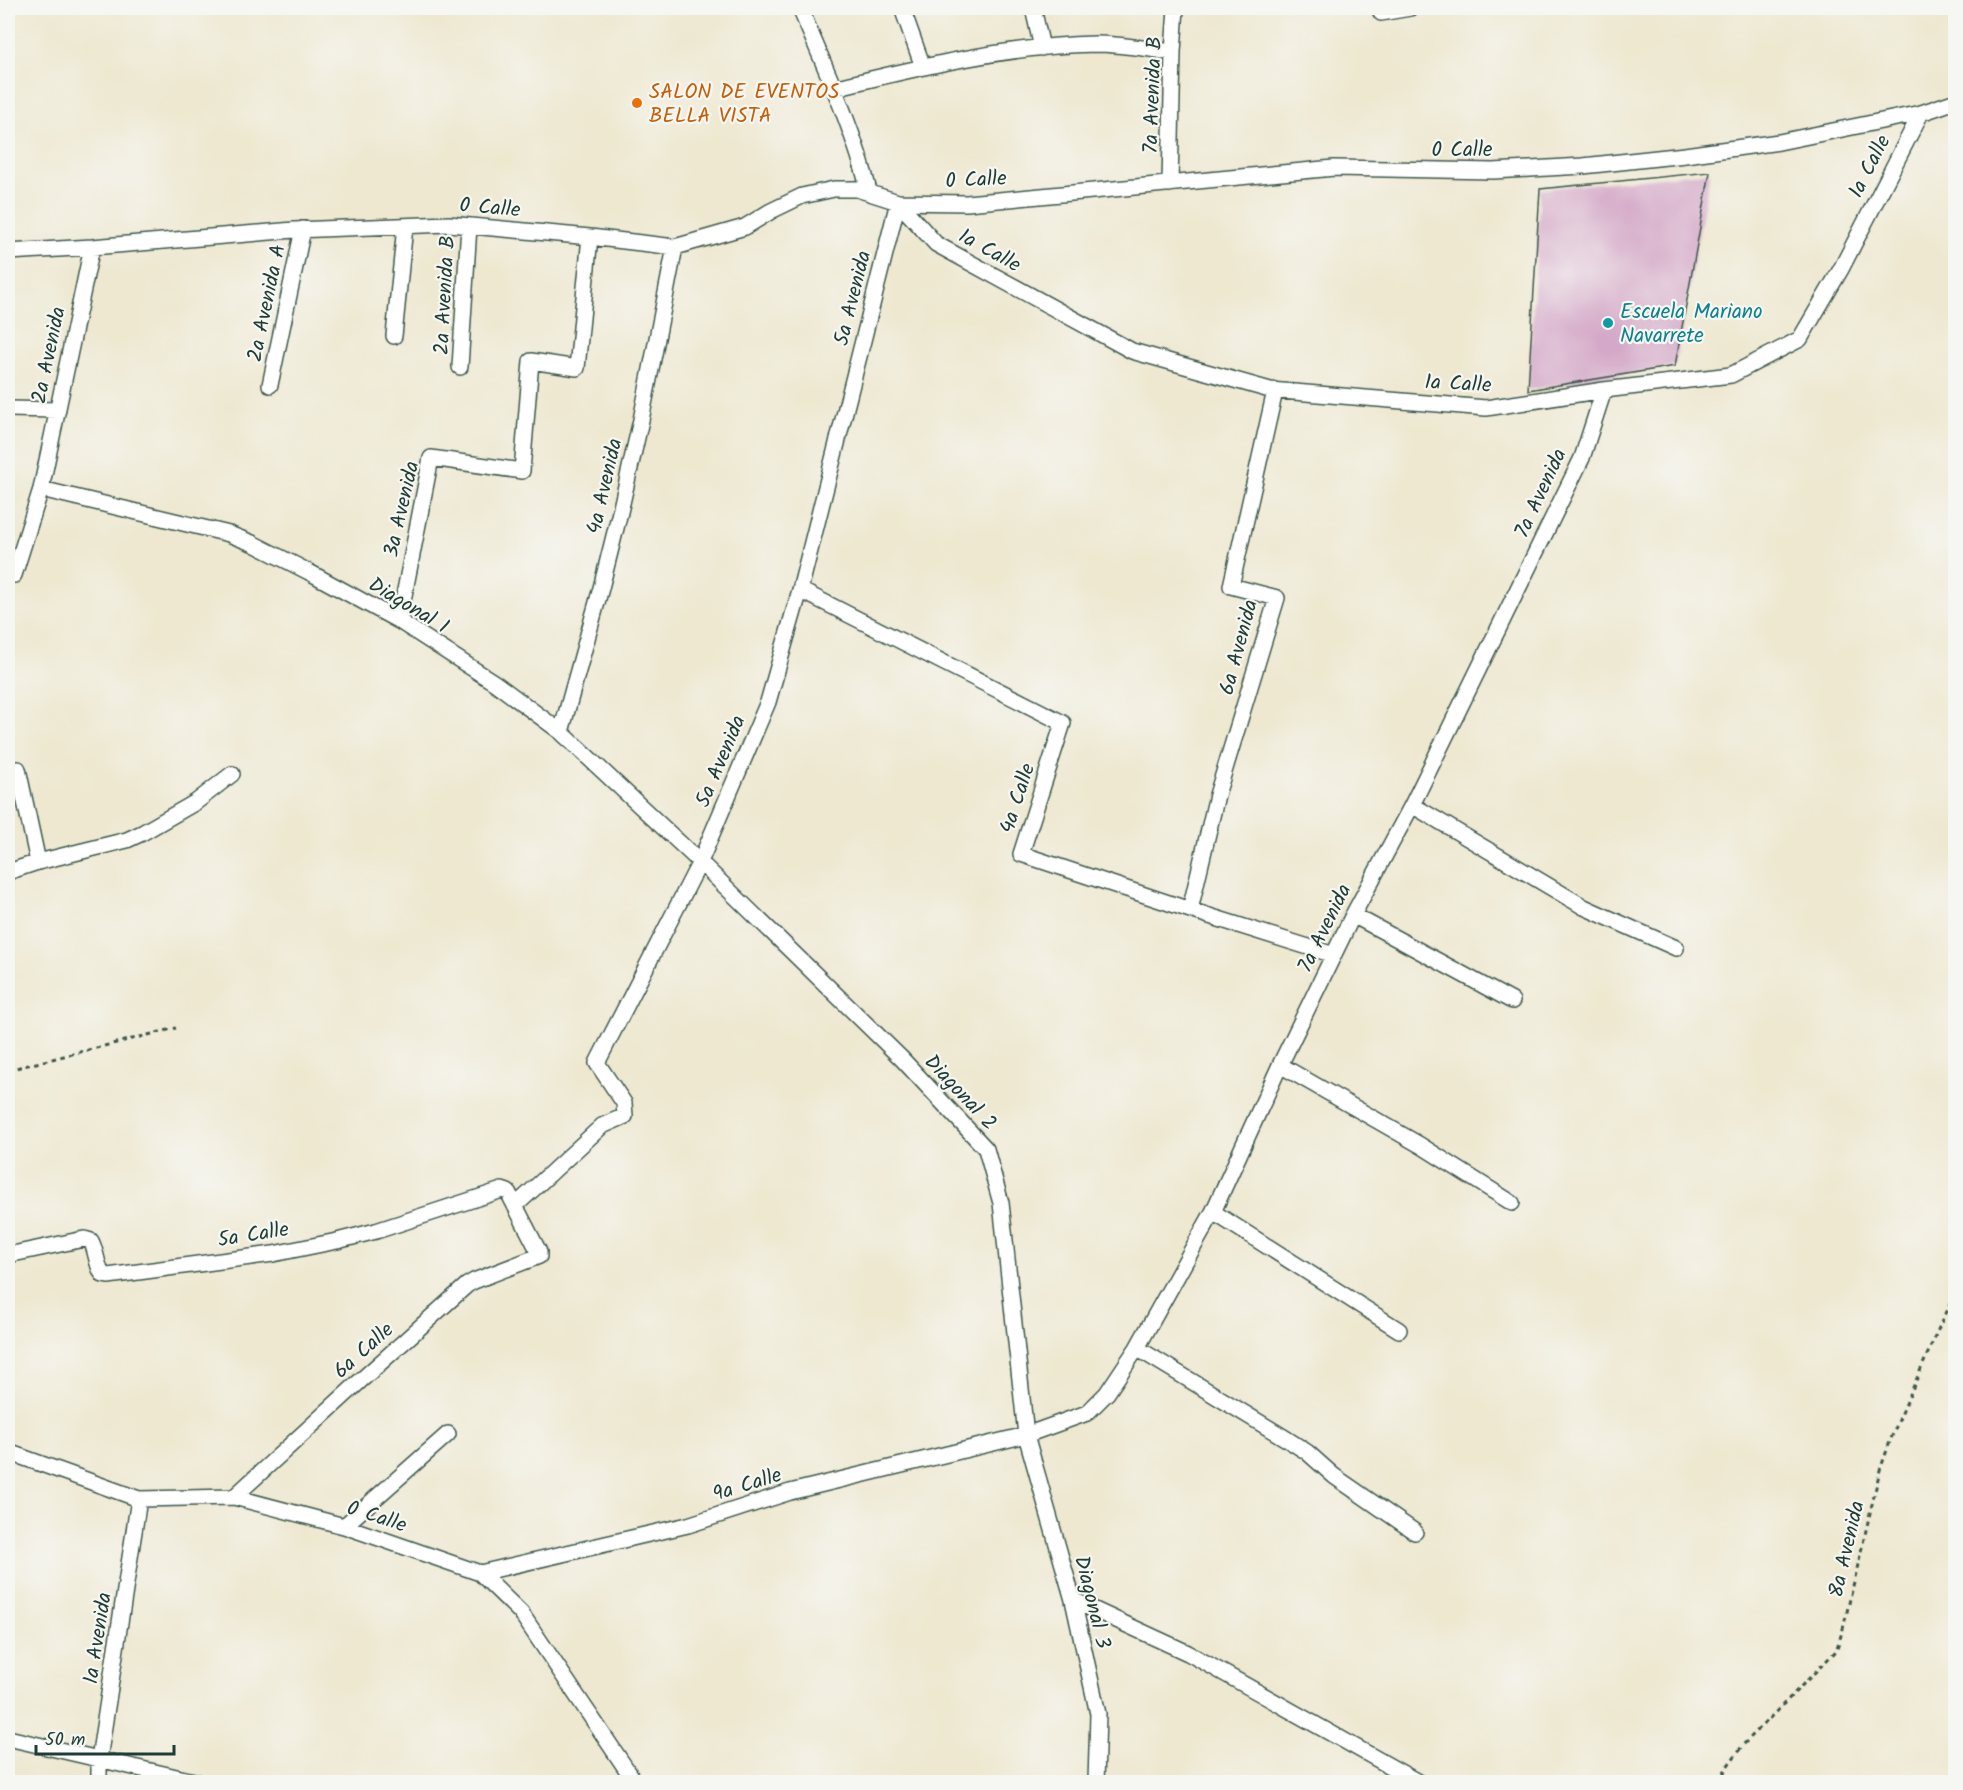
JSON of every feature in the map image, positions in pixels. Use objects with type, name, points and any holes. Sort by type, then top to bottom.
[{"type":"street","points":[[800,8],[834,88],[861,161],[869,191]]},
{"type":"street","points":[[902,8],[923,67]]},
{"type":"street","points":[[1033,8],[1042,48]]},
{"type":"street","name":"7a Avenida B","points":[[1170,184],[1176,8]]},
{"type":"street","points":[[1381,8],[1381,12],[1410,8]]},
{"type":"street","points":[[834,88],[923,67],[1042,48],[1110,45],[1173,52]]},
{"type":"street","name":"0 Calle","points":[[8,252],[92,248],[303,229],[449,224],[675,247],[745,226],[802,196],[834,189],[869,191],[898,202],[967,203],[1334,168],[1492,171],[1583,166],[1779,142],[1921,112],[1956,101]]},
{"type":"street","name":"1a Calle","points":[[898,202],[936,244],[1132,351],[1275,391],[1486,408],[1604,390],[1731,375],[1800,339],[1841,269],[1921,112]]},
{"type":"street","name":"5a Avenida","points":[[515,1206],[602,1126],[625,1116],[624,1103],[597,1063],[700,861],[768,702],[800,590],[898,202]]},
{"type":"street","points":[[394,336],[405,226]]},
{"type":"street","name":"2a Avenida B","points":[[460,367],[469,226]]},
{"type":"street","name":"2a Avenida A","points":[[270,385],[303,229]]},
{"type":"street","name":"3a Avenida","points":[[399,621],[430,458],[522,471],[531,361],[577,368],[590,237]]},
{"type":"street","name":"4a Avenida","points":[[561,732],[601,588],[641,420],[675,247]]},
{"type":"street","name":"2a Avenida","points":[[14,576],[41,489],[92,248]]},
{"type":"street","name":"7a Avenida","points":[[1026,1434],[1087,1413],[1107,1393],[1137,1348],[1213,1212],[1280,1065],[1353,915],[1412,805],[1582,458],[1604,390]]},
{"type":"street","name":"6a Avenida","points":[[1190,910],[1217,795],[1277,598],[1231,585],[1275,391]]},
{"type":"street","points":[[8,409],[58,410]]},
{"type":"street","name":"Diagonal 1","points":[[41,489],[230,534],[309,572],[399,621],[495,683],[561,732],[700,861]]},
{"type":"street","name":"4a Calle","points":[[800,590],[1064,723],[1021,854],[1334,955]]},
{"type":"street","points":[[8,769],[18,769],[38,862]]},
{"type":"street","points":[[8,872],[38,862],[127,840],[196,802],[232,774]]},
{"type":"street","points":[[1412,805],[1584,906],[1676,948]]},
{"type":"street","name":"Diagonal 2","points":[[700,861],[902,1059],[986,1149],[1001,1203],[1026,1434]]},
{"type":"street","points":[[1353,915],[1512,1001]]},
{"type":"street","points":[[1280,1065],[1420,1145],[1512,1203]]},
{"type":"street","name":"5a Calle","points":[[8,1255],[84,1239],[91,1241],[95,1248],[99,1270],[103,1275],[108,1276],[273,1254],[337,1241],[376,1231],[502,1190],[508,1192],[515,1206]]},
{"type":"street","name":"6a Calle","points":[[234,1497],[467,1285],[537,1258],[539,1252],[515,1206]]},
{"type":"street","points":[[1213,1212],[1399,1330]]},
{"type":"street","points":[[1137,1348],[1307,1452],[1334,1476],[1415,1532]]},
{"type":"street","points":[[344,1526],[448,1434]]},
{"type":"street","name":"9a Calle","points":[[480,1573],[688,1525],[790,1492],[1026,1434]]},
{"type":"street","name":"Diagonal 3","points":[[1026,1434],[1073,1600],[1098,1714],[1096,1782]]},
{"type":"street","name":"0 Calle","points":[[8,1452],[139,1499],[234,1497],[344,1526],[480,1573],[521,1613],[634,1782]]},
{"type":"street","name":"1a Avenida","points":[[99,1782],[99,1759],[139,1499]]},
{"type":"street","points":[[1073,1600],[1188,1653],[1418,1782]]},
{"type":"street","points":[[8,1738],[198,1782]]},
{"type":"path","points":[[8,1070],[176,1028]]},
{"type":"path","name":"8a Avenida","points":[[1720,1782],[1726,1768],[1743,1745],[1836,1651],[1880,1470],[1892,1436],[1956,1293]]},
{"type":"building","name":"Escuela Mariano Navarrete","points":[[1710,172],[1675,366],[1528,390],[1540,189]]},
{"type":"place","name":"SALON DE EVENTOS BELLA VISTA","points":[[637,103]]},
{"type":"place","name":"Escuela Mariano Navarrete","points":[[1608,323]]}]
